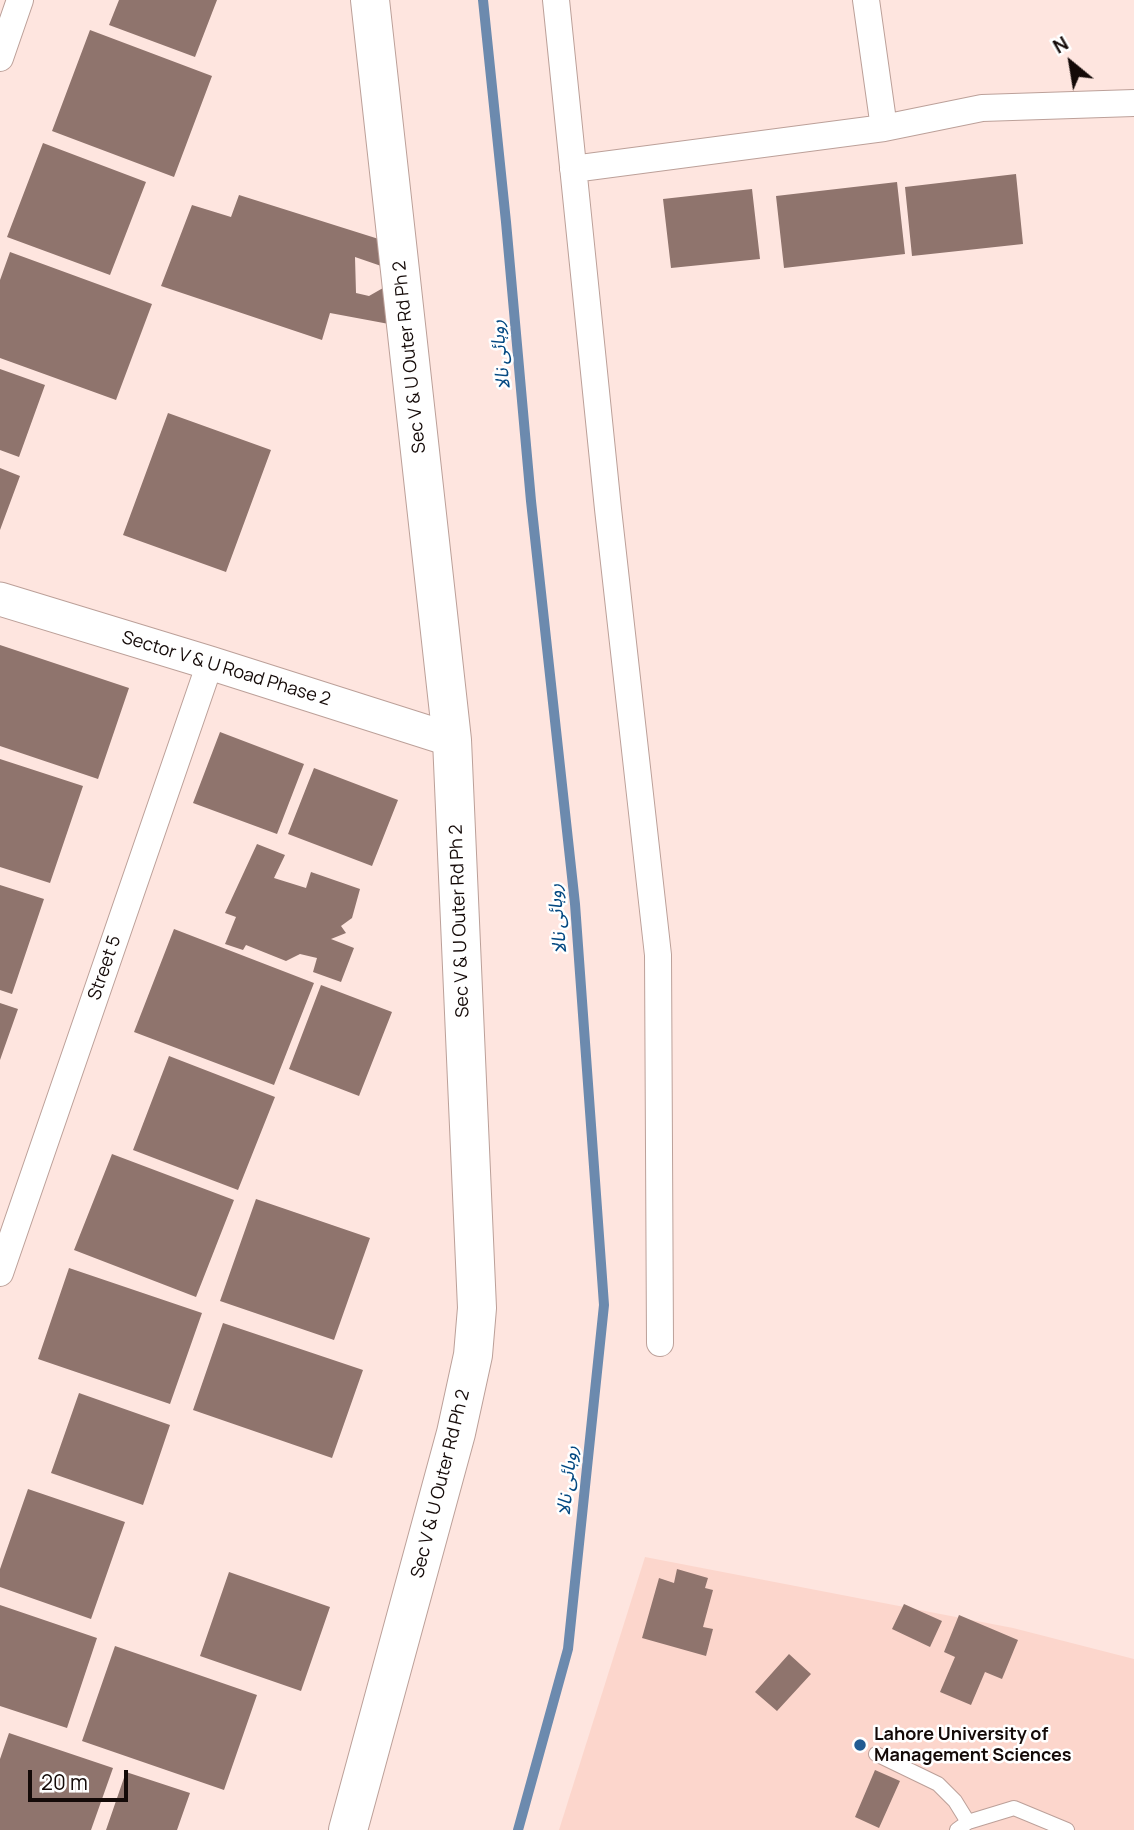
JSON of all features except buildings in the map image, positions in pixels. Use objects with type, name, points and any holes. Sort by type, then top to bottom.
[{"type":"main road","name":"Sec V & U Outer Rd Ph 2","points":[[348,1830],[456,1433],[474,1355],[477,1308],[452,740],[370,0]]},
{"type":"street","points":[[0,58],[20,0]]},
{"type":"street","points":[[556,0],[608,509],[658,955],[660,1343]]},
{"type":"street","points":[[866,0],[884,128]]},
{"type":"street","points":[[573,169],[884,128],[982,108],[1134,103]]},
{"type":"street","name":"Sector V & U Road Phase 2","points":[[0,599],[452,740]]},
{"type":"street","name":"Street 5","points":[[0,1273],[210,663]]},
{"type":"lane","points":[[876,1754],[938,1784],[955,1801],[963,1826],[1014,1808],[1067,1830]]},
{"type":"shaded area","name":"Lahore University of Management Sciences","points":[[645,1557],[1013,1628],[1134,1659],[1134,1830],[559,1830]]},
{"type":"waterway","name":"روہائی نالا","points":[[483,0],[531,501],[575,904],[604,1305],[568,1649],[518,1830]]},
{"type":"place","name":"Lahore University of Management Sciences","points":[[860,1745]]}]
